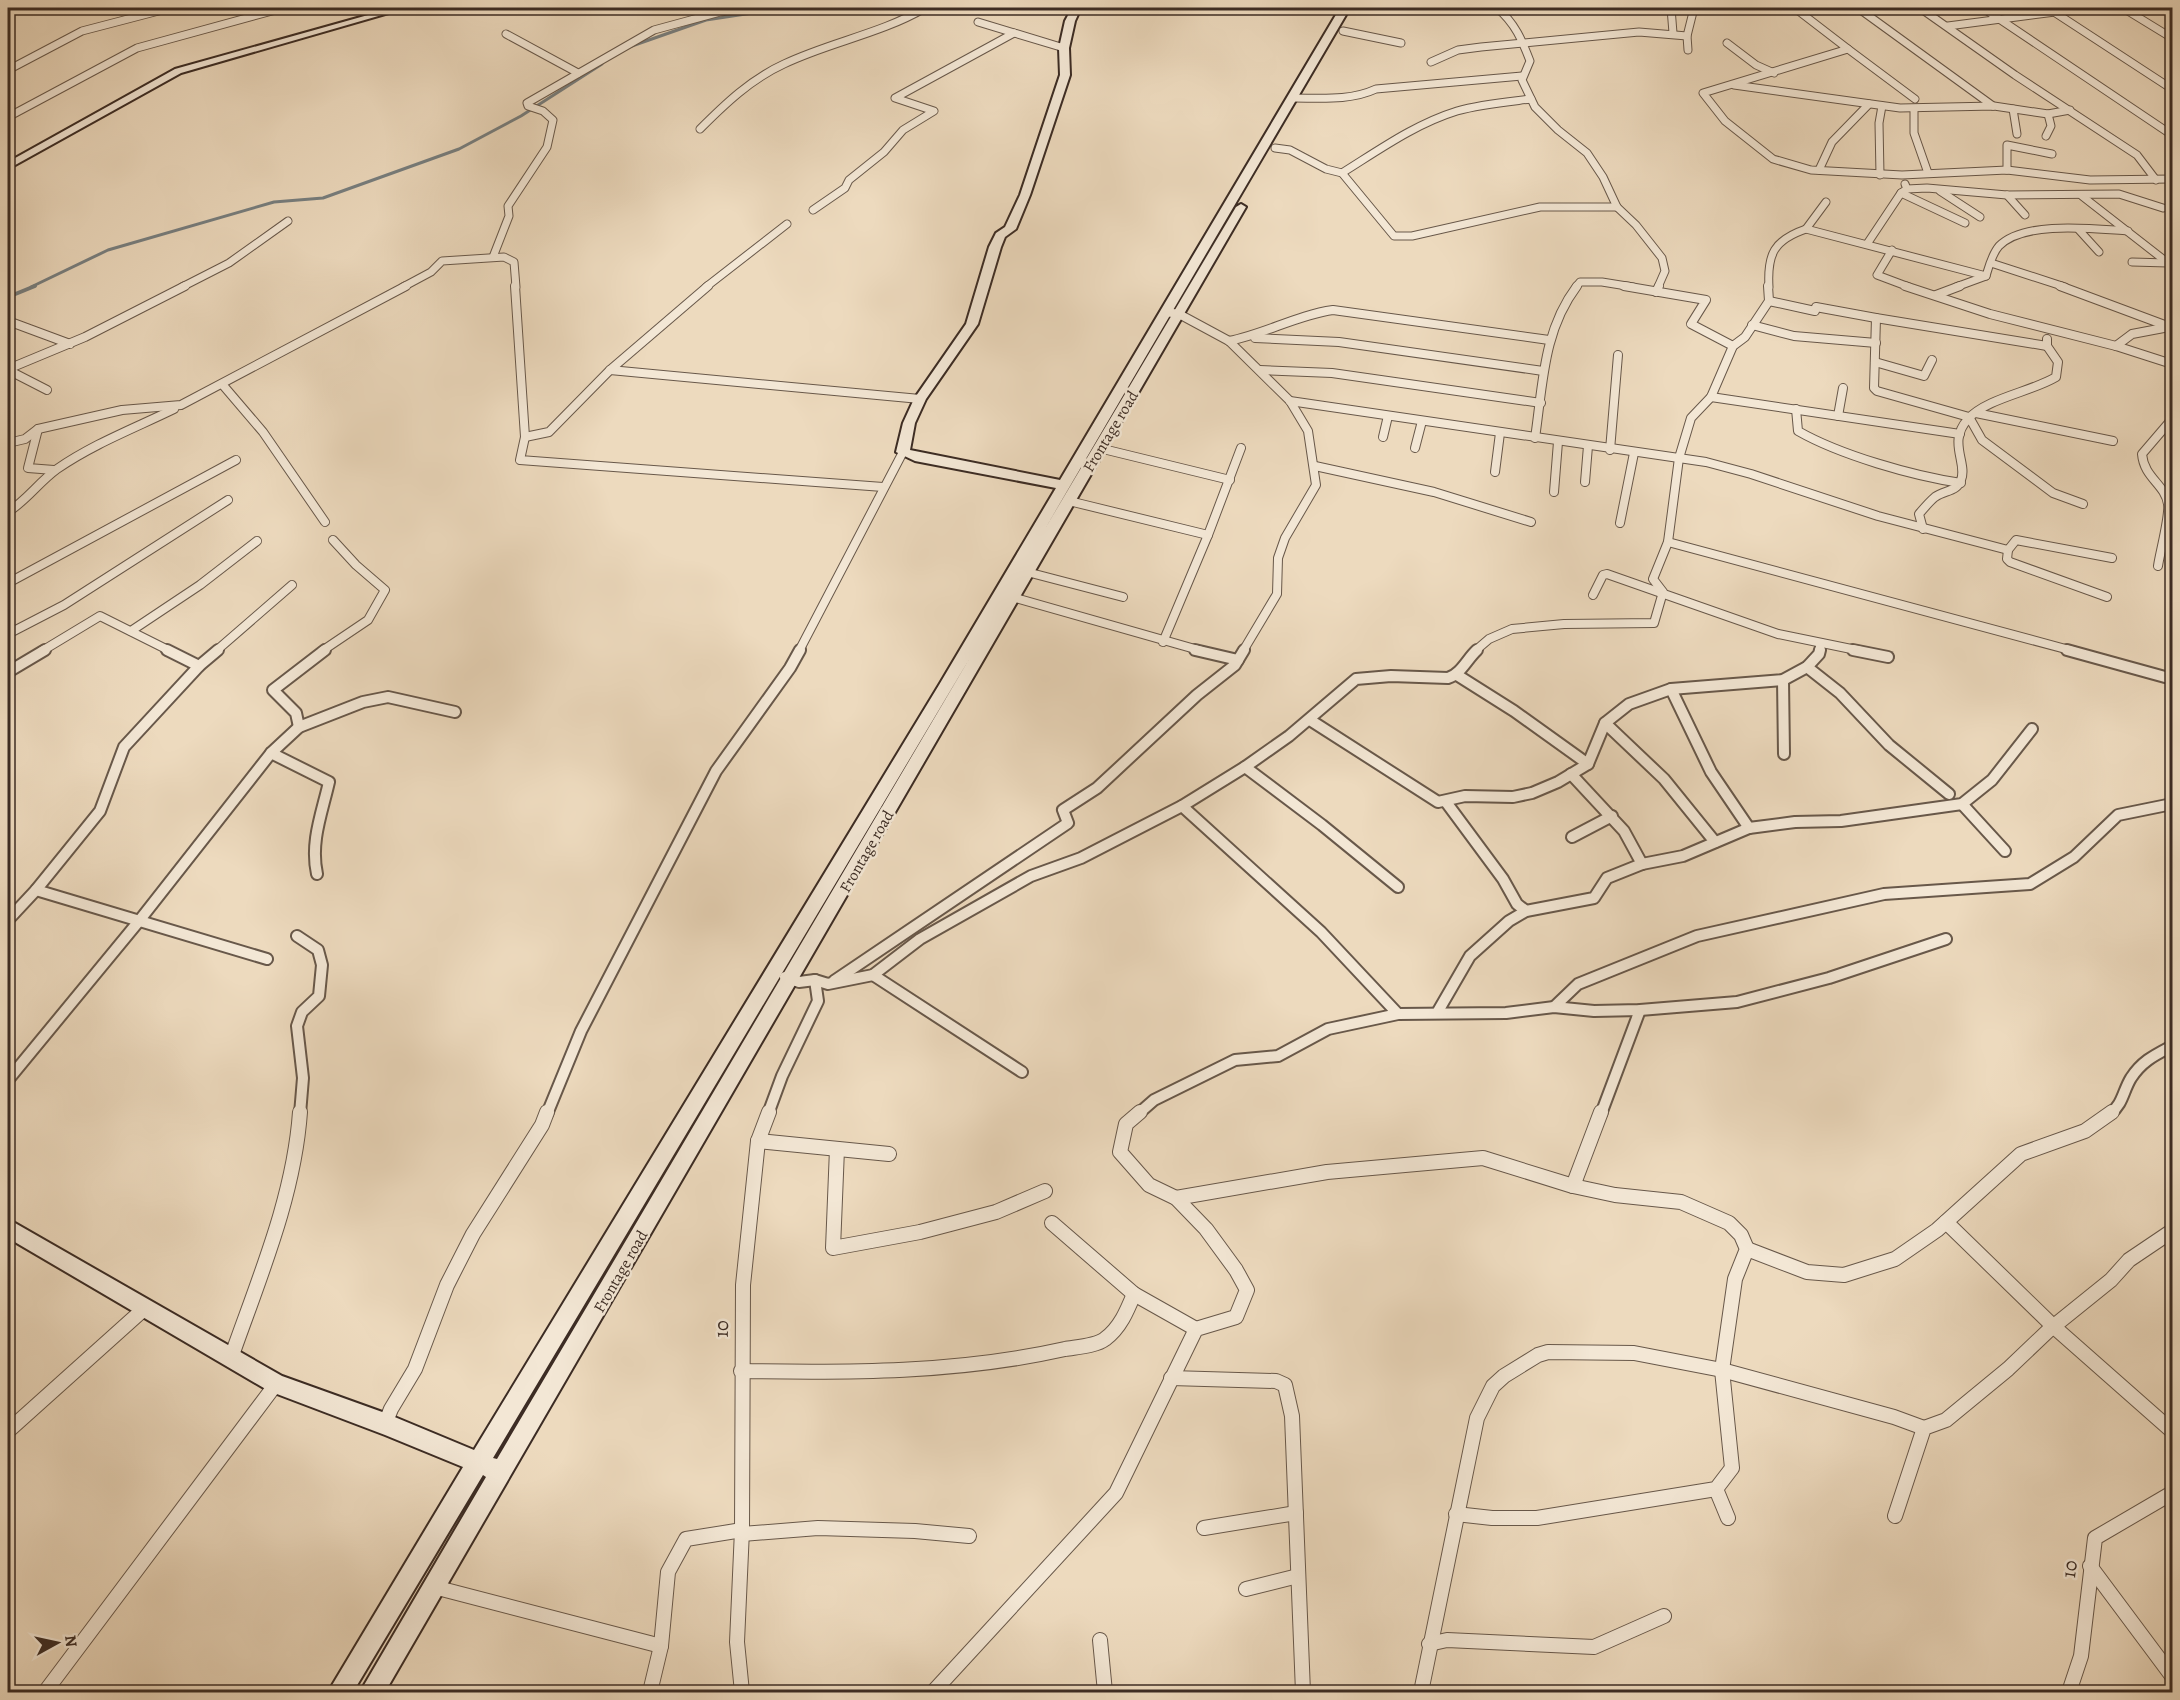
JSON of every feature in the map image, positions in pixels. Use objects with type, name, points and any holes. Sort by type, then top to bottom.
[{"type":"main road","points":[[8,166],[177,71],[400,8]]},
{"type":"main road","points":[[1062,485],[915,457],[903,452],[909,423],[920,399],[972,324],[1000,235],[1010,229],[1025,195],[1065,75],[1064,48],[1070,21],[1076,8]]},
{"type":"main road","points":[[340,1692],[774,974],[1062,485],[1172,313],[1298,98],[1345,8]]},
{"type":"main road","name":"Frontage road","points":[[372,1692],[1069,501],[1172,313],[1275,148],[1298,98],[1357,8]]},
{"type":"main road","points":[[8,1228],[276,1384],[386,1424],[502,1472]]},
{"type":"street","points":[[8,70],[81,31],[170,8]]},
{"type":"street","points":[[8,117],[137,48],[283,8]]},
{"type":"street","points":[[493,257],[509,216],[508,206],[547,147],[552,120],[543,111],[528,106],[527,103],[654,30],[720,12],[753,8]]},
{"type":"street","points":[[700,129],[744,87],[784,64],[902,22],[925,8]]},
{"type":"street","points":[[1497,8],[1516,25],[1524,43],[1530,61],[1522,80],[1535,107],[1558,130],[1587,153],[1603,177],[1617,207],[1636,225],[1662,258],[1665,271],[1656,292]]},
{"type":"street","points":[[1671,8],[1673,33]]},
{"type":"street","points":[[1688,50],[1687,36],[1694,8]]},
{"type":"street","points":[[1858,8],[1994,106]]},
{"type":"street","points":[[1920,8],[2015,75],[2137,155],[2156,180]]},
{"type":"street","points":[[1983,8],[2172,135]]},
{"type":"street","points":[[1948,26],[2051,10],[2086,8]]},
{"type":"street","points":[[2123,8],[2172,38]]},
{"type":"street","points":[[1796,9],[1915,99]]},
{"type":"street","points":[[2051,10],[2172,89]]},
{"type":"street","points":[[978,22],[1064,48]]},
{"type":"street","points":[[1343,32],[1401,42]]},
{"type":"street","points":[[1431,63],[1458,50],[1524,43],[1639,32],[1673,33],[1687,36]]},
{"type":"street","points":[[813,210],[845,188],[849,180],[884,152],[903,130],[934,111],[895,98],[1014,33]]},
{"type":"street","points":[[506,34],[578,73]]},
{"type":"street","points":[[1727,43],[1756,64],[1774,73]]},
{"type":"street","points":[[1848,49],[1702,93],[1725,121],[1773,159],[1792,166],[1880,175],[2007,170],[2090,180],[2172,179]]},
{"type":"street","points":[[1298,98],[1344,98],[1361,96],[1376,89],[1522,76]]},
{"type":"street","points":[[1731,84],[1914,109],[1994,106],[2048,114],[2070,110]]},
{"type":"street","points":[[1342,173],[1390,141],[1455,111],[1486,104],[1531,99]]},
{"type":"street","points":[[1819,170],[1841,129],[1869,104]]},
{"type":"street","points":[[1880,175],[1879,123],[1882,106]]},
{"type":"street","points":[[1914,109],[1914,133],[1928,173]]},
{"type":"street","points":[[2013,109],[2017,134]]},
{"type":"street","points":[[2046,136],[2050,132],[2052,123],[2048,114]]},
{"type":"street","points":[[2007,170],[2007,145],[2052,154]]},
{"type":"street","points":[[1275,148],[1290,150],[1326,169],[1342,173],[1394,236],[1412,236],[1524,209],[1617,207]]},
{"type":"street","points":[[1867,244],[1904,191],[1902,175]]},
{"type":"street","points":[[1904,191],[1940,190],[2007,195],[2082,196],[2104,193],[2119,194],[2163,208]]},
{"type":"street","points":[[1940,190],[1980,217]]},
{"type":"street","points":[[1904,191],[1965,223]]},
{"type":"street","points":[[2007,195],[2025,215]]},
{"type":"street","points":[[2082,196],[2170,262]]},
{"type":"street","points":[[1806,229],[1826,202]]},
{"type":"street","points":[[8,368],[70,344],[229,263],[288,221]]},
{"type":"street","points":[[525,437],[549,432],[610,370],[701,291],[787,224]]},
{"type":"street","points":[[1663,592],[1653,579],[1668,542],[1679,458],[1691,418],[1711,397],[1733,346],[1745,337],[1770,302],[1768,272],[1776,245],[1788,235],[1806,229],[1986,276]]},
{"type":"street","points":[[1936,295],[1986,276],[2001,244],[2015,235],[2079,230],[2128,231]]},
{"type":"street","points":[[2079,230],[2099,252]]},
{"type":"street","points":[[1892,250],[1877,275],[1980,311],[2116,346],[2172,364]]},
{"type":"street","points":[[8,512],[35,490],[54,470],[87,450],[181,405],[332,327],[431,272],[442,261],[493,257],[504,257],[514,262],[525,437],[520,460],[883,488]]},
{"type":"street","points":[[2132,262],[2170,262]]},
{"type":"street","points":[[1991,263],[2103,300],[2171,326]]},
{"type":"street","points":[[1535,438],[1549,339],[1565,302],[1580,282],[1602,282],[1706,300],[1691,324],[1733,346]]},
{"type":"street","points":[[1770,302],[1815,311],[1816,307],[2047,346]]},
{"type":"street","points":[[1250,338],[1319,311],[1333,310],[1549,339]]},
{"type":"street","points":[[828,984],[1068,823],[1062,810],[1097,788],[1238,660],[1277,594],[1278,558],[1285,538],[1316,485],[1308,431],[1290,401],[1229,341],[1172,313]]},
{"type":"street","points":[[1876,318],[1875,390],[1973,415],[2113,441]]},
{"type":"street","points":[[8,321],[70,344]]},
{"type":"street","points":[[1752,325],[1794,336],[1876,343]]},
{"type":"street","points":[[2116,346],[2132,334],[2171,326]]},
{"type":"street","points":[[1923,529],[1919,514],[1936,495],[1952,491],[1961,483],[1964,473],[1958,454],[1960,434],[1973,415],[1998,401],[2040,388],[2056,377],[2058,362],[2047,346],[2046,329]]},
{"type":"street","points":[[1229,341],[1250,338],[1340,342],[1543,371]]},
{"type":"street","points":[[1610,450],[1618,355]]},
{"type":"street","points":[[1875,362],[1924,376],[1932,360]]},
{"type":"street","points":[[8,368],[47,390]]},
{"type":"street","points":[[610,370],[920,399]]},
{"type":"street","points":[[1260,370],[1332,373],[1540,403]]},
{"type":"street","points":[[222,384],[263,432],[325,522]]},
{"type":"street","points":[[1838,416],[1843,388]]},
{"type":"street","points":[[1711,397],[1960,434]]},
{"type":"street","points":[[1290,401],[1610,450],[1679,458],[1726,468],[1862,512],[2008,550]]},
{"type":"street","points":[[8,443],[24,439],[38,429],[122,410],[181,405]]},
{"type":"street","points":[[1796,410],[1798,430],[1821,444],[1934,479],[1961,483]]},
{"type":"street","points":[[1973,415],[1982,440],[2053,493],[2083,504]]},
{"type":"street","points":[[1383,437],[1388,416]]},
{"type":"street","points":[[2158,566],[2168,504],[2158,484],[2144,466],[2142,454],[2172,420]]},
{"type":"street","points":[[1415,448],[1422,421]]},
{"type":"street","points":[[38,429],[28,468],[54,470]]},
{"type":"street","points":[[1495,472],[1500,432]]},
{"type":"street","points":[[1554,492],[1558,442]]},
{"type":"street","points":[[1585,482],[1588,446]]},
{"type":"street","points":[[1099,448],[1230,480]]},
{"type":"street","points":[[1163,642],[1208,535],[1241,448]]},
{"type":"street","points":[[386,1424],[391,1409],[415,1369],[447,1285],[473,1234],[542,1125],[581,1031],[716,771],[790,668],[903,452]]},
{"type":"street","points":[[1620,523],[1634,453]]},
{"type":"street","points":[[8,583],[236,460]]},
{"type":"street","points":[[1315,466],[1434,492],[1531,522]]},
{"type":"street","points":[[8,634],[64,604],[228,500]]},
{"type":"street","points":[[1069,501],[1208,535]]},
{"type":"street","points":[[299,727],[296,713],[273,690],[317,655],[368,620],[385,590],[356,565],[333,540]]},
{"type":"street","points":[[2107,597],[2010,562],[2007,559],[2008,550],[2015,540],[2018,540],[2112,558]]},
{"type":"street","points":[[131,632],[200,585],[257,541]]},
{"type":"street","points":[[1668,542],[2165,677]]},
{"type":"street","points":[[1027,572],[1123,597]]},
{"type":"street","points":[[1593,595],[1604,574],[1663,592],[1778,634],[1888,657]]},
{"type":"street","points":[[8,920],[36,890],[100,811],[124,747],[199,666],[292,585]]},
{"type":"street","points":[[774,974],[799,982],[815,980],[828,984],[873,975],[920,939],[1030,876],[1081,858],[1182,806],[1245,767],[1310,720],[1333,697],[1356,679],[1391,675],[1448,678],[1457,675],[1468,658],[1489,639],[1512,629],[1564,624],[1654,623],[1663,592]]},
{"type":"street","points":[[1012,597],[1163,642],[1238,660]]},
{"type":"street","points":[[8,672],[100,616],[199,666]]},
{"type":"street","points":[[1310,720],[1438,802],[1465,796],[1514,797],[1533,793],[1558,782],[1588,764],[1605,723],[1629,704],[1671,688],[1782,680],[1807,667],[1819,654],[1821,643]]},
{"type":"street","points":[[1807,667],[1840,693],[1889,745],[1949,794]]},
{"type":"street","points":[[1457,675],[1514,711],[1588,764]]},
{"type":"street","points":[[1782,680],[1785,754]]},
{"type":"street","points":[[1671,688],[1711,772],[1749,828]]},
{"type":"street","points":[[8,1080],[139,921],[271,753],[299,727],[363,702],[388,697],[455,712]]},
{"type":"street","points":[[1605,723],[1651,763],[1698,818],[1715,842]]},
{"type":"street","points":[[1437,1013],[1470,956],[1509,921],[1526,911],[1594,897],[1607,878],[1642,864],[1683,856],[1749,828],[1795,822],[1841,821],[1962,804],[1992,780],[2032,729]]},
{"type":"street","points":[[271,753],[329,782],[316,837],[315,868],[317,874]]},
{"type":"street","points":[[1245,767],[1322,825],[1398,887]]},
{"type":"street","points":[[1571,774],[1624,831],[1642,864]]},
{"type":"street","points":[[1446,802],[1503,879],[1517,904],[1526,911]]},
{"type":"street","points":[[1962,804],[2005,851]]},
{"type":"street","points":[[1554,1007],[1578,984],[1697,936],[1884,894],[2030,884],[2074,857],[2118,816],[2172,804]]},
{"type":"street","points":[[1182,806],[1311,923],[1369,979],[1398,1014]]},
{"type":"street","points":[[1572,837],[1612,816]]},
{"type":"street","points":[[36,890],[267,959]]},
{"type":"street","points":[[231,1358],[280,1216],[298,1143],[303,1078],[297,1026],[302,1012],[319,996],[322,965],[318,950],[297,936]]},
{"type":"street","points":[[1052,1223],[1134,1294],[1196,1329],[1236,1317],[1246,1290],[1236,1270],[1206,1229],[1176,1198],[1149,1185],[1120,1152],[1126,1124],[1154,1100],[1235,1060],[1278,1056],[1328,1029],[1398,1014],[1506,1013],[1554,1007],[1594,1011],[1640,1010],[1737,1002],[1829,978],[1946,939]]},
{"type":"street","points":[[873,975],[1022,1072]]},
{"type":"street","name":"10","points":[[742,1692],[737,1642],[742,1532],[743,1285],[758,1141],[782,1076],[818,1001],[815,980]]},
{"type":"street","points":[[1574,1186],[1640,1010]]},
{"type":"street","points":[[1747,1250],[1808,1272],[1844,1275],[1895,1259],[1946,1222],[2021,1154],[2085,1131],[2119,1107],[2130,1079],[2145,1060],[2172,1046]]},
{"type":"street","points":[[758,1141],[889,1154]]},
{"type":"street","points":[[837,1149],[833,1248],[920,1232],[996,1212],[1045,1191]]},
{"type":"street","points":[[1176,1198],[1327,1172],[1483,1158],[1574,1186],[1615,1195],[1681,1202],[1729,1223],[1741,1234],[1747,1250],[1735,1279],[1722,1370],[1732,1468],[1716,1489],[1537,1518],[1492,1518],[1456,1514]]},
{"type":"street","points":[[1946,1222],[2053,1326],[2172,1431]]},
{"type":"street","points":[[1421,1692],[1476,1418],[1486,1394],[1497,1379],[1538,1353],[1634,1353],[1722,1370],[1924,1428],[1946,1420],[2008,1369],[2053,1326],[2111,1280],[2129,1260],[2172,1231]]},
{"type":"street","points":[[741,1371],[863,1373],[943,1369],[1049,1353],[1103,1341],[1122,1322],[1134,1294]]},
{"type":"street","points":[[8,1431],[145,1308]]},
{"type":"street","points":[[930,1692],[1116,1493],[1196,1329]]},
{"type":"street","points":[[1171,1378],[1276,1381],[1285,1385],[1292,1416],[1303,1692]]},
{"type":"street","points":[[45,1692],[276,1384]]},
{"type":"street","points":[[1895,1516],[1924,1428]]},
{"type":"street","points":[[1716,1489],[1728,1518]]},
{"type":"street","name":"10","points":[[2069,1692],[2081,1656],[2095,1538],[2172,1493]]},
{"type":"street","points":[[1204,1528],[1296,1513]]},
{"type":"street","points":[[650,1692],[661,1646],[668,1572],[686,1539],[742,1532],[818,1528],[915,1531],[969,1536]]},
{"type":"street","points":[[2090,1566],[2172,1676]]},
{"type":"street","points":[[1246,1589],[1298,1576]]},
{"type":"street","points":[[434,1587],[661,1646]]},
{"type":"street","points":[[1429,1644],[1447,1640],[1594,1647],[1664,1616]]},
{"type":"street","points":[[1100,1640],[1105,1692]]},
{"type":"waterway","points":[[629,47],[706,20],[786,8]]},
{"type":"waterway","points":[[31,287],[108,250],[274,202],[323,198],[459,149],[521,116],[602,64]]},
{"type":"waterway","points":[[8,297],[35,286]]}]
